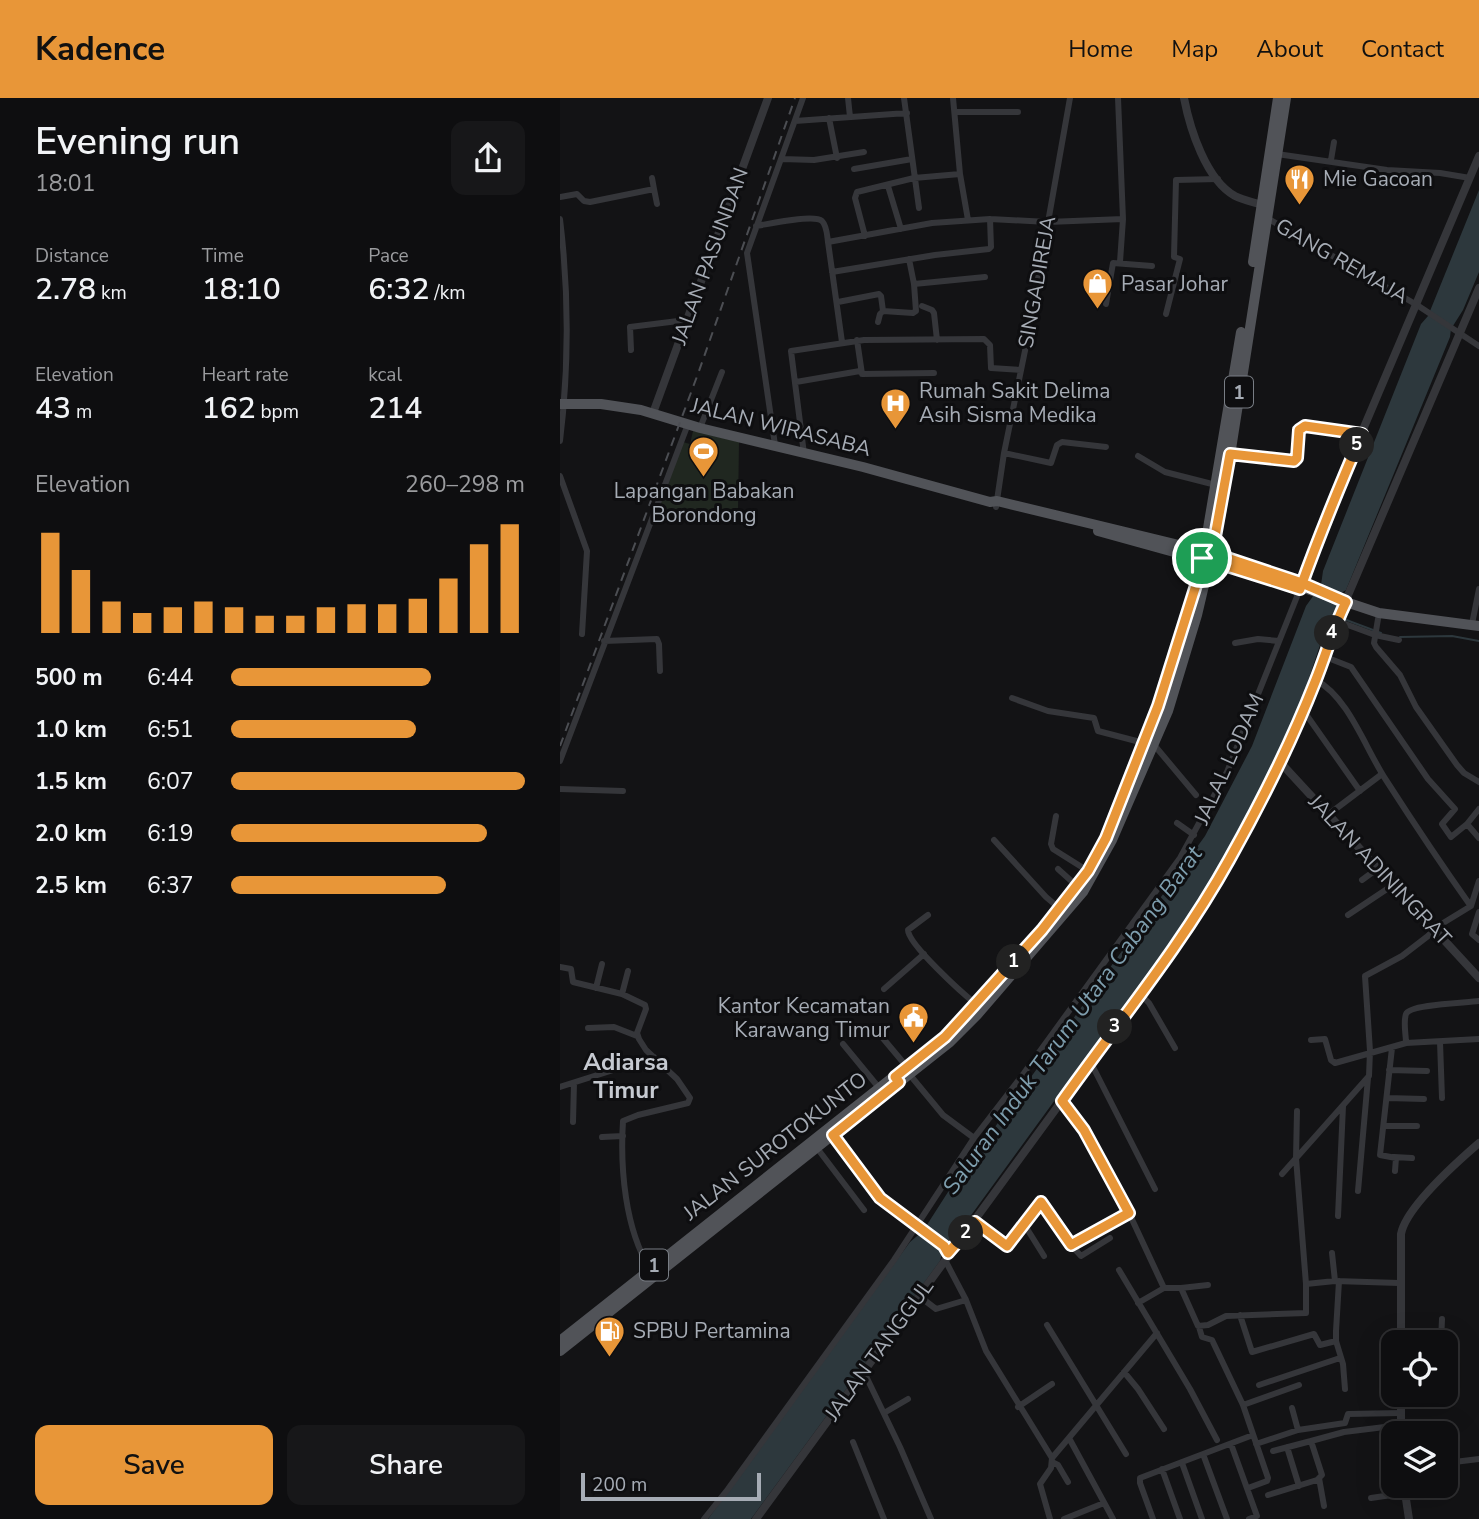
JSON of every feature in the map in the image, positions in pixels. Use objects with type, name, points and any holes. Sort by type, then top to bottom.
[{"type":"main road","name":"1","points":[[1207,556],[1278,98]]},
{"type":"main road","name":"1","points":[[1061,913],[1094,875],[1112,840],[1149,744],[1170,668],[1207,556],[1230,454],[1286,98]]},
{"type":"main road","name":"JALAN WIRASABA","points":[[562,404],[601,404],[653,413],[700,428],[1207,556],[1379,613],[1476,625]]},
{"type":"main road","name":"1","points":[[1061,913],[1106,838],[1149,744]]},
{"type":"main road","name":"JALAN SUROTOKUNTO","points":[[560,1351],[817,1148],[897,1079],[971,1022],[1061,913]]},
{"type":"main road","name":"JALAN SUROTOKUNTO","points":[[908,1071],[1001,983]]},
{"type":"main road","name":"JALAN SUROTOKUNTO","points":[[560,1341],[880,1088],[897,1079]]},
{"type":"street","name":"JALAN PASUNDAN","points":[[653,413],[768,98]]},
{"type":"street","points":[[770,444],[771,420],[747,253],[803,98]]},
{"type":"street","points":[[848,98],[850,117]]},
{"type":"street","points":[[904,98],[919,208]]},
{"type":"street","points":[[953,98],[960,174],[968,220]]},
{"type":"street","name":"SINGADIREJA","points":[[995,503],[1070,98]]},
{"type":"street","points":[[1118,98],[1123,219],[1120,262]]},
{"type":"street","points":[[1184,98],[1196,144],[1218,179],[1233,195],[1262,205]]},
{"type":"street","points":[[955,112],[1017,113]]},
{"type":"street","points":[[795,121],[907,113]]},
{"type":"street","points":[[830,118],[836,158]]},
{"type":"street","points":[[1331,160],[1334,142]]},
{"type":"street","points":[[782,159],[836,158],[864,152]]},
{"type":"street","points":[[1277,154],[1470,178]]},
{"type":"street","points":[[1301,586],[1479,156]]},
{"type":"street","points":[[853,169],[912,159]]},
{"type":"street","points":[[865,236],[856,194],[914,178],[960,174]]},
{"type":"street","points":[[652,178],[657,204]]},
{"type":"street","points":[[1166,314],[1180,259],[1174,257],[1176,180],[1218,179]]},
{"type":"street","points":[[888,186],[901,229]]},
{"type":"street","points":[[560,197],[577,194],[584,201],[590,202],[654,189]]},
{"type":"street","points":[[757,226],[817,218],[825,226],[842,342]]},
{"type":"street","name":"GANG REMAJA","points":[[1267,218],[1417,304],[1479,346]]},
{"type":"street","points":[[560,219],[568,309],[560,441]]},
{"type":"street","points":[[832,272],[989,249],[990,219]]},
{"type":"street","points":[[828,242],[932,223],[968,220],[1048,222],[1123,219]]},
{"type":"street","points":[[883,311],[916,311],[914,284],[908,259]]},
{"type":"street","points":[[1106,304],[1111,265],[1120,262],[1152,266]]},
{"type":"street","points":[[914,284],[985,277]]},
{"type":"street","name":"JALAN TANGGUL","points":[[756,1519],[919,1296],[946,1253],[975,1222],[1209,894],[1280,762],[1316,680],[1344,601],[1457,330],[1478,293]]},
{"type":"street","points":[[838,302],[878,294],[881,296],[883,311],[878,322]]},
{"type":"street","points":[[922,306],[934,313],[937,340]]},
{"type":"street","points":[[631,350],[630,327],[685,320]]},
{"type":"street","points":[[804,454],[791,351],[857,340],[987,341],[990,345],[991,368],[1021,370]]},
{"type":"street","points":[[857,340],[860,371]]},
{"type":"street","points":[[796,382],[860,371],[866,375],[934,373]]},
{"type":"street","points":[[700,428],[722,372]]},
{"type":"street","points":[[560,761],[688,424]]},
{"type":"street","points":[[1230,454],[1294,461],[1297,458],[1299,430],[1305,426],[1362,434]]},
{"type":"street","points":[[1004,453],[1048,463],[1052,461],[1056,444],[1062,442],[1106,447]]},
{"type":"street","points":[[1138,456],[1165,472],[1216,485]]},
{"type":"street","points":[[560,476],[587,551],[582,634]]},
{"type":"street","name":"JALAL LODAM","points":[[704,1519],[920,1228],[974,1138],[1150,901],[1194,835],[1227,772],[1301,586]]},
{"type":"street","points":[[1476,625],[1479,589]]},
{"type":"street","points":[[1379,613],[1376,647],[1400,676],[1416,707],[1438,739],[1464,773],[1479,782]]},
{"type":"street","points":[[1338,618],[1399,640]]},
{"type":"street","points":[[604,641],[657,639],[660,671]]},
{"type":"street","points":[[1235,643],[1258,639],[1279,641]]},
{"type":"street","points":[[1324,656],[1351,667],[1428,779],[1455,809],[1441,824],[1451,837],[1467,824],[1479,809]]},
{"type":"street","points":[[1316,680],[1334,693],[1346,709],[1382,774],[1471,906]]},
{"type":"street","points":[[1012,698],[1048,711],[1094,718],[1098,731],[1149,744],[1196,795]]},
{"type":"street","points":[[1303,710],[1360,791]]},
{"type":"street","name":"JALAN ADININGRAT","points":[[1280,762],[1479,978]]},
{"type":"street","points":[[1329,814],[1382,774]]},
{"type":"street","points":[[560,789],[623,791]]},
{"type":"street","points":[[1056,816],[1051,844],[1053,849],[1088,871]]},
{"type":"street","points":[[1177,823],[1194,835]]},
{"type":"street","points":[[1467,824],[1479,838]]},
{"type":"street","points":[[994,840],[1061,913]]},
{"type":"street","points":[[1058,869],[1078,887]]},
{"type":"street","points":[[1362,880],[1377,869]]},
{"type":"street","points":[[1358,1191],[1370,1054],[1365,976],[1402,956],[1435,928],[1471,906],[1479,881]]},
{"type":"street","points":[[1348,915],[1393,885]]},
{"type":"street","points":[[1479,912],[1472,934],[1479,940]]},
{"type":"street","points":[[928,915],[907,931],[908,937],[976,1004]]},
{"type":"street","points":[[884,989],[924,954]]},
{"type":"street","points":[[596,988],[602,964]]},
{"type":"street","points":[[560,967],[570,969],[573,982],[622,994],[646,1007],[638,1036]]},
{"type":"street","points":[[622,994],[628,971]]},
{"type":"street","points":[[1140,994],[1149,1003],[1175,1048]]},
{"type":"street","points":[[1406,1043],[1406,1015],[1409,1010],[1479,1002]]},
{"type":"street","points":[[588,1028],[614,1027],[638,1036],[646,1050],[677,1079],[690,1101],[625,1120],[622,1124],[630,1220],[635,1241],[650,1269]]},
{"type":"street","points":[[876,1030],[943,1115],[974,1138]]},
{"type":"street","points":[[1311,1040],[1325,1039],[1334,1063],[1406,1043],[1479,1039]]},
{"type":"street","points":[[1440,1042],[1442,1098]]},
{"type":"street","points":[[843,1044],[880,1088]]},
{"type":"street","points":[[1392,1048],[1380,1155],[1412,1158]]},
{"type":"street","points":[[560,1087],[654,1057]]},
{"type":"street","points":[[1090,1061],[1155,1189]]},
{"type":"street","points":[[1390,1070],[1427,1071]]},
{"type":"street","points":[[1282,1174],[1369,1076]]},
{"type":"street","points":[[573,1122],[574,1083]]},
{"type":"street","points":[[1387,1098],[1424,1099]]},
{"type":"street","points":[[1062,1101],[1084,1130],[1129,1213],[1164,1287]]},
{"type":"street","points":[[1338,1216],[1344,1104]]},
{"type":"street","points":[[1199,1327],[1221,1317],[1305,1314],[1306,1284],[1296,1158],[1297,1111]]},
{"type":"street","points":[[1384,1126],[1417,1126]]},
{"type":"street","points":[[833,1135],[880,1198],[920,1228],[946,1253],[986,1351],[1068,1482]]},
{"type":"street","points":[[602,1138],[623,1136]]},
{"type":"street","points":[[1401,1330],[1399,1283],[1404,1222],[1442,1177],[1479,1143]]},
{"type":"street","points":[[817,1148],[864,1210]]},
{"type":"street","points":[[1395,1157],[1395,1171]]},
{"type":"street","points":[[975,1222],[1006,1247],[1041,1202],[1081,1256],[1110,1238]]},
{"type":"street","points":[[1071,1245],[1129,1213]]},
{"type":"street","points":[[1024,1224],[1044,1256]]},
{"type":"street","points":[[1332,1253],[1337,1281],[1336,1341],[1343,1364],[1345,1388]]},
{"type":"street","points":[[1119,1270],[1217,1440]]},
{"type":"street","points":[[1306,1284],[1337,1281],[1399,1283]]},
{"type":"street","points":[[1138,1303],[1164,1287],[1208,1285]]},
{"type":"street","points":[[1181,1288],[1202,1337],[1212,1340],[1242,1405],[1268,1479],[1248,1488]]},
{"type":"street","points":[[919,1296],[936,1309],[966,1300]]},
{"type":"street","points":[[1240,1315],[1252,1352],[1314,1334],[1321,1345],[1336,1341]]},
{"type":"street","points":[[1442,1319],[1442,1330]]},
{"type":"street","points":[[1047,1325],[1126,1454]]},
{"type":"street","points":[[1050,1519],[1040,1485],[1050,1471],[1052,1460],[1157,1333]]},
{"type":"street","points":[[1259,1385],[1340,1358]]},
{"type":"street","points":[[864,1372],[930,1519]]},
{"type":"street","points":[[1124,1372],[1164,1429]]},
{"type":"street","points":[[1018,1406],[1052,1384]]},
{"type":"street","points":[[1242,1405],[1299,1385]]},
{"type":"street","points":[[884,1413],[908,1399]]},
{"type":"street","points":[[1401,1407],[1401,1421]]},
{"type":"street","points":[[1292,1408],[1298,1430]]},
{"type":"street","points":[[1256,1444],[1298,1430],[1345,1423],[1348,1414],[1401,1413]]},
{"type":"street","points":[[1273,1451],[1344,1432],[1381,1430]]},
{"type":"street","points":[[1153,1519],[1140,1478],[1253,1435]]},
{"type":"street","points":[[1069,1438],[1113,1519]]},
{"type":"street","points":[[1311,1441],[1322,1472],[1319,1478],[1324,1506]]},
{"type":"street","points":[[853,1442],[884,1519]]},
{"type":"street","points":[[1231,1444],[1257,1516],[1249,1519]]},
{"type":"street","points":[[1287,1447],[1298,1486]]},
{"type":"street","points":[[1203,1454],[1227,1519]]},
{"type":"street","points":[[1458,1462],[1479,1459]]},
{"type":"street","points":[[1182,1463],[1202,1519]]},
{"type":"street","points":[[1162,1469],[1180,1519]]},
{"type":"street","points":[[1271,1483],[1271,1494],[1319,1478]]},
{"type":"street","points":[[1371,1498],[1381,1495]]},
{"type":"street","points":[[1406,1498],[1409,1519]]},
{"type":"street","points":[[1064,1519],[1104,1503]]},
{"type":"shaded area","points":[[1479,190],[1479,272],[1463,310],[1451,329],[1346,590],[1338,598],[1337,609],[1320,645],[1299,708],[1277,761],[1226,859],[1188,917],[972,1214],[944,1246],[940,1261],[751,1519],[708,1519],[910,1242],[923,1231],[948,1192],[1205,836],[1252,746],[1306,606],[1321,585],[1323,571],[1421,324],[1428,316]]},
{"type":"shaded area","name":"Lapangan Babakan Borondong","points":[[693,431],[739,442],[738,511],[656,514],[683,442],[690,444]]},
{"type":"waterway","points":[[1341,618],[1381,633]]},
{"type":"waterway","points":[[1400,637],[1452,636],[1479,641]]},
{"type":"railway","points":[[560,746],[699,371],[795,98]]},
{"type":"place","name":"Mie Gacoan","points":[[1300,206]]},
{"type":"place","name":"Pasar Johar","points":[[1098,311]]},
{"type":"place","name":"Rumah Sakit Delima Asih Sisma Medika","points":[[896,430]]},
{"type":"place","name":"Lapangan Babakan Borondong","points":[[704,478]]},
{"type":"place","name":"Kantor Kecamatan Karawang Timur","points":[[913,1045]]},
{"type":"place","name":"SPBU Pertamina","points":[[610,1358]]},
{"type":"district","name":"Adiarsa Timur","points":[[626,1076]]},
{"type":"route","points":[[1202,558],[1158,706],[1123,799],[1106,838],[1078,887],[945,1037],[895,1077],[899,1082],[833,1135],[880,1198],[944,1246],[948,1253],[975,1222],[1006,1247],[1041,1202],[1071,1245],[1129,1213],[1084,1130],[1062,1101],[1140,994],[1230,859],[1280,762],[1346,602],[1302,583],[1212,553],[1230,454],[1294,461],[1297,458],[1300,427],[1362,434],[1342,479],[1311,557],[1302,583],[1300,589],[1202,558]]},
{"type":"water label","name":"Saluran Induk Tarum Utara Cabang Barat","points":[[1072,1020]]}]
